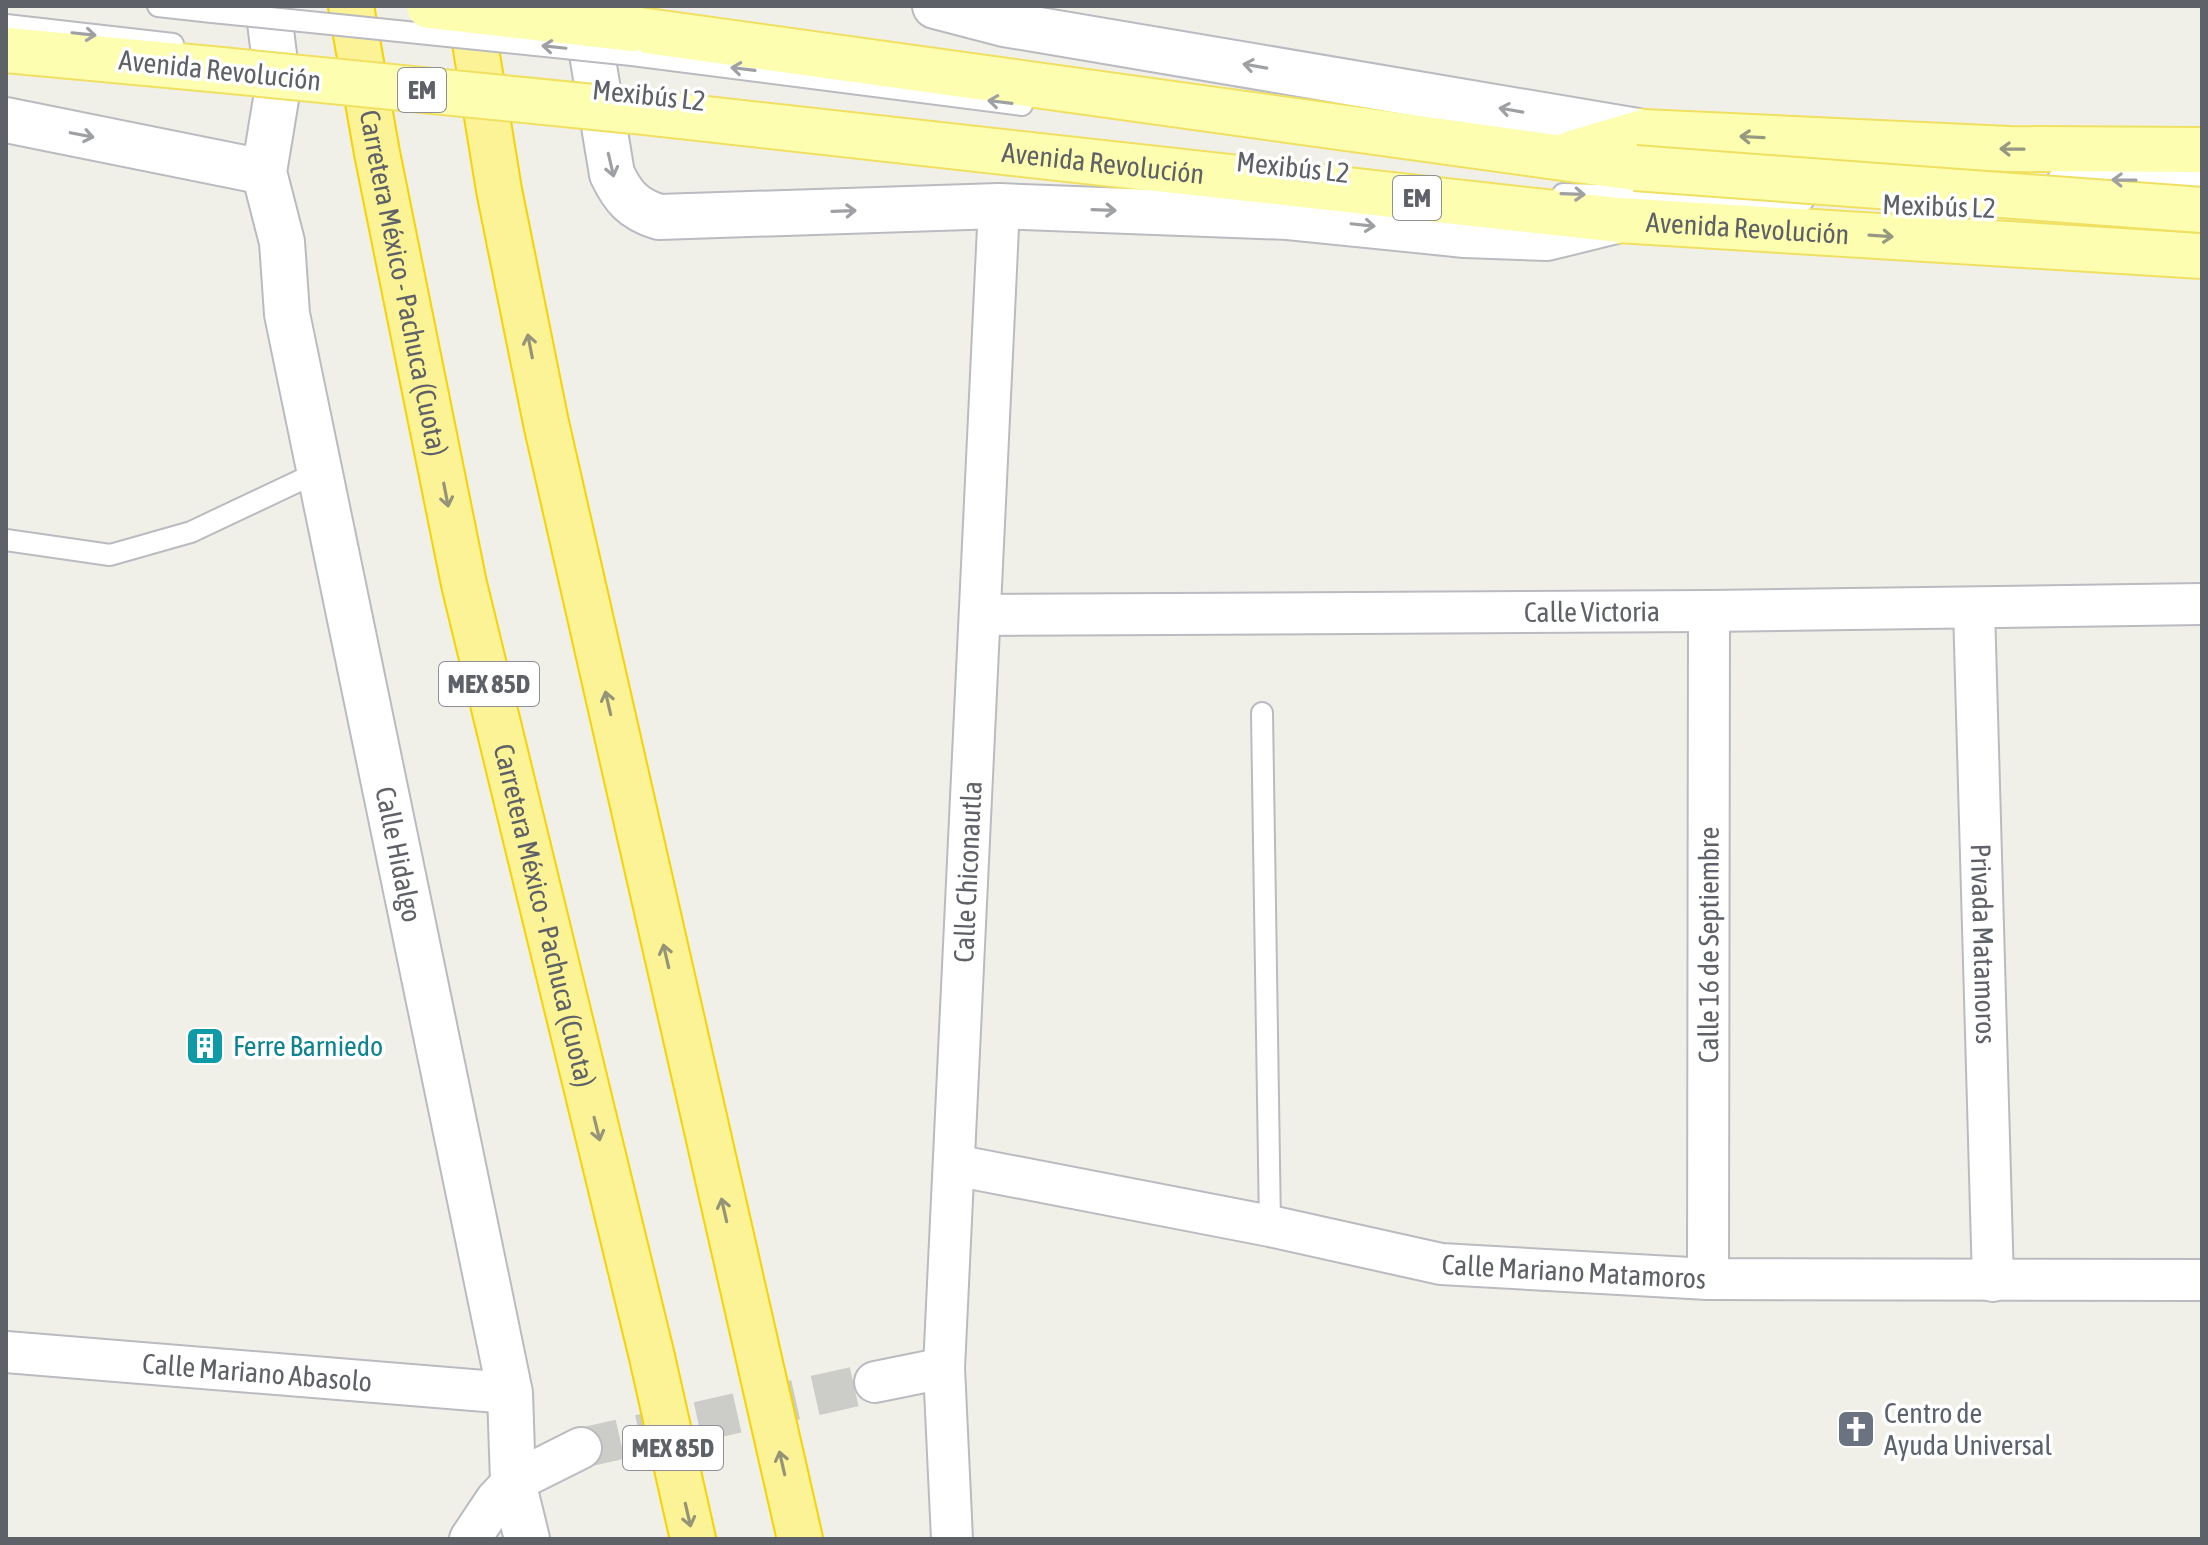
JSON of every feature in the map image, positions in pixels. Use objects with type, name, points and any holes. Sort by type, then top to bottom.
[{"type":"highway","name":"Carretera México - Pachuca (Cuota)","points":[[351,6],[380,168],[464,584],[649,1341],[693,1539]]},
{"type":"highway","points":[[469,6],[499,190],[546,423],[800,1539]]},
{"type":"main road","points":[[6,120],[264,172],[278,87],[268,6]]},
{"type":"main road","name":"Avenida Revolución","points":[[429,6],[632,42],[1556,158],[1639,150]]},
{"type":"main road","points":[[584,6],[612,174],[621,192],[635,206],[659,217],[999,206],[1288,217],[1465,235],[1547,238],[1618,220]]},
{"type":"main road","points":[[935,6],[1005,15],[1639,150],[2202,150]]},
{"type":"main road","name":"Avenida Revolución","points":[[6,50],[201,58],[634,102],[1618,220],[2202,256]]},
{"type":"main road","name":"EM","points":[[1639,150],[2202,212]]},
{"type":"main road","name":"Calle Hidalgo","points":[[264,172],[282,242],[287,314],[510,1393],[513,1482],[527,1539]]},
{"type":"street","name":"Calle Chiconautla","points":[[952,1539],[944,1368],[999,206]]},
{"type":"street","name":"Calle Victoria","points":[[980,615],[1709,611],[2202,604]]},
{"type":"street","name":"Privada Matamoros","points":[[1974,608],[1993,1281]]},
{"type":"street","name":"Calle 16 de Septiembre","points":[[1708,1279],[1709,611]]},
{"type":"street","name":"Calle Mariano Matamoros","points":[[954,1165],[1270,1226],[1441,1264],[1708,1279],[2202,1280]]},
{"type":"street","name":"Calle Mariano Abasolo","points":[[6,1352],[510,1393]]},
{"type":"street","points":[[875,1382],[944,1368]]},
{"type":"street","points":[[470,1539],[496,1500],[513,1482],[581,1448]]},
{"type":"lane","name":"Mexibús L2","points":[[158,6],[632,42],[1044,108]]},
{"type":"lane","points":[[6,25],[201,58]]},
{"type":"lane","points":[[254,53],[302,58]]},
{"type":"lane","name":"Mexibús L2","points":[[333,61],[634,102],[1530,193],[2202,212]]},
{"type":"lane","name":"Mexibús L2","points":[[1234,132],[1536,171],[2202,181]]},
{"type":"lane","points":[[6,540],[110,555],[191,532],[320,471]]},
{"type":"lane","points":[[1262,713],[1270,1226]]},
{"type":"tunnel","points":[[581,1448],[875,1382]]},
{"type":"place","name":"Ferre Barniedo","points":[[205,1046]]},
{"type":"place","name":"Centro de Ayuda Universal","points":[[1856,1429]]}]
